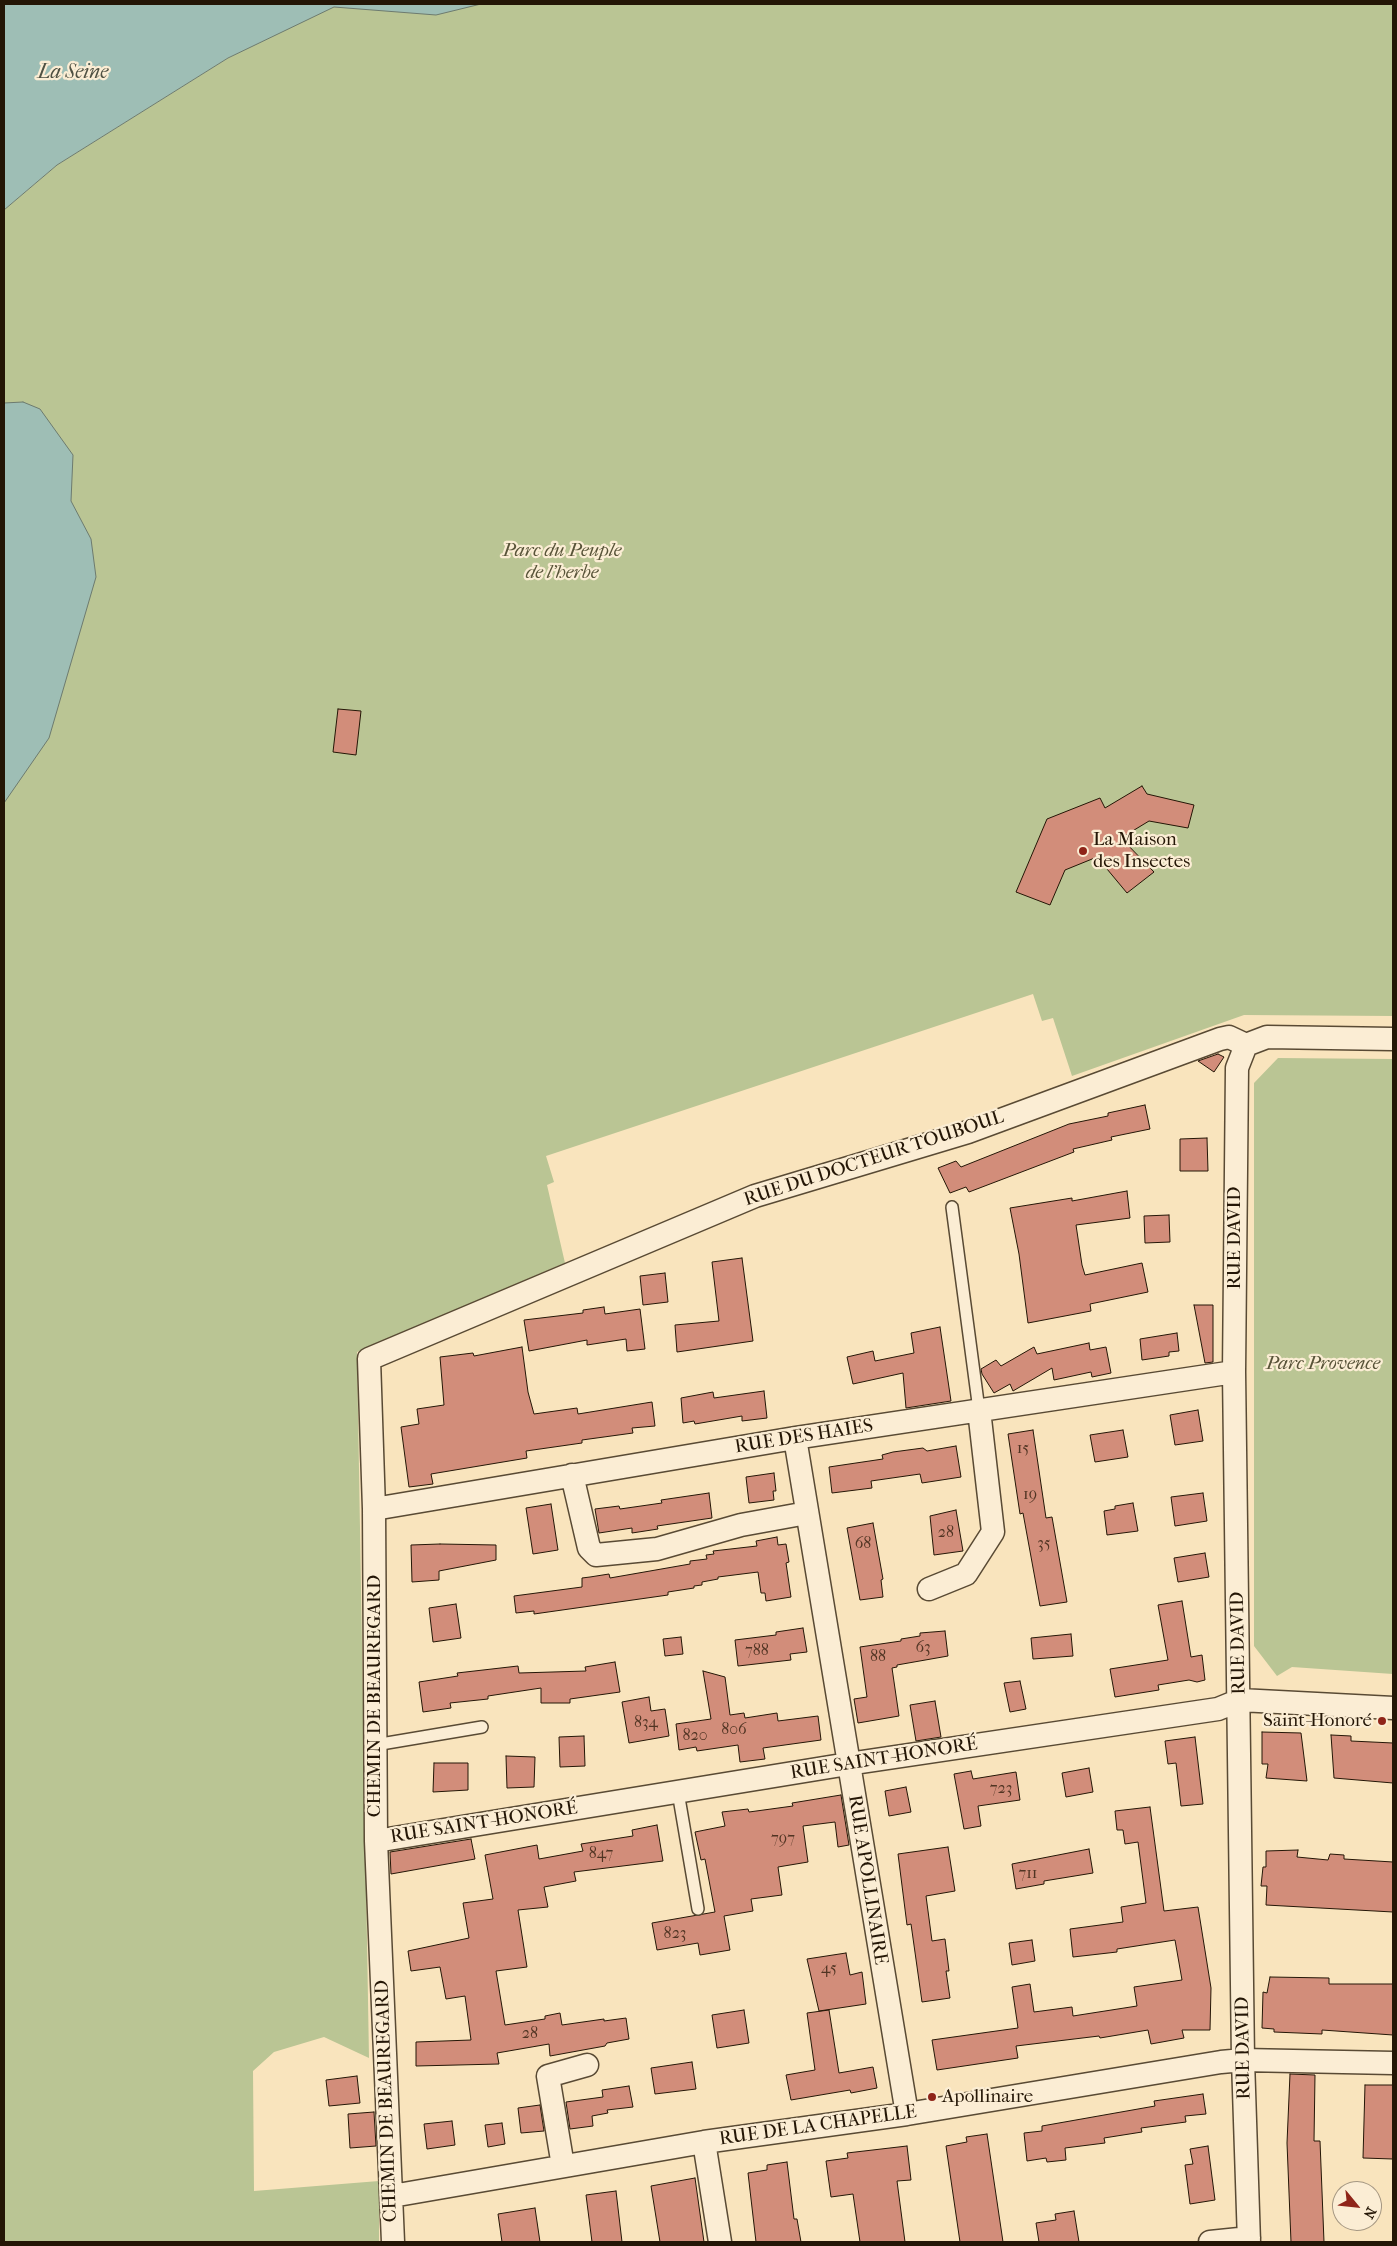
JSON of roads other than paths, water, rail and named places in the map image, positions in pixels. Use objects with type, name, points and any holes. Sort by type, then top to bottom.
[{"type":"street","name":"RUE DU DOCTEUR TOUBOUL","points":[[369,1359],[755,1196],[968,1132],[1220,1039],[1229,1037],[1246,1045]]},
{"type":"street","points":[[1246,1045],[1267,1037],[1393,1039]]},
{"type":"street","name":"RUE DAVID","points":[[1246,1045],[1237,1068],[1234,1372],[1240,1700],[1243,2060],[1249,2240]]},
{"type":"street","name":"CHEMIN DE BEAUREGARD","points":[[369,1359],[374,1508],[376,1841],[393,2242]]},
{"type":"street","name":"RUE DES HAIES","points":[[374,1508],[795,1438],[1234,1372]]},
{"type":"street","points":[[929,1589],[966,1574],[993,1532],[979,1410]]},
{"type":"street","name":"RUE APOLLINAIRE","points":[[795,1438],[907,2114]]},
{"type":"street","points":[[572,1475],[589,1548],[596,1555],[657,1549],[741,1525],[807,1513]]},
{"type":"street","name":"RUE SAINT-HONORÉ","points":[[376,1841],[848,1764],[1218,1709],[1240,1700],[1393,1708]]},
{"type":"street","name":"RUE DE LA CHAPELLE","points":[[392,2196],[704,2142],[907,2114],[1243,2060],[1393,2063]]},
{"type":"street","points":[[563,2166],[548,2076],[587,2066]]},
{"type":"street","points":[[704,2142],[720,2242]]},
{"type":"street","points":[[1210,2242],[1249,2240]]},
{"type":"lane","points":[[952,1207],[979,1410]]},
{"type":"lane","points":[[375,1745],[482,1727]]},
{"type":"lane","points":[[678,1792],[698,1909]]},
{"type":"water","name":"La Seine","points":[[4,4],[481,4],[436,15],[334,7],[228,58],[57,165],[4,210]]},
{"type":"water","points":[[23,402],[40,409],[73,455],[71,501],[91,539],[96,577],[49,738],[4,803],[4,403]]},
{"type":"place","name":"La Maison des Insectes","points":[[1083,851]]},
{"type":"place","name":"Saint-Honoré","points":[[1382,1721]]},
{"type":"place","name":"Apollinaire","points":[[932,2097]]},
{"type":"park label","name":"Parc du Peuple de l'herbe","points":[[562,562]]},
{"type":"park label","name":"Parc Provence","points":[[1323,1364]]}]
